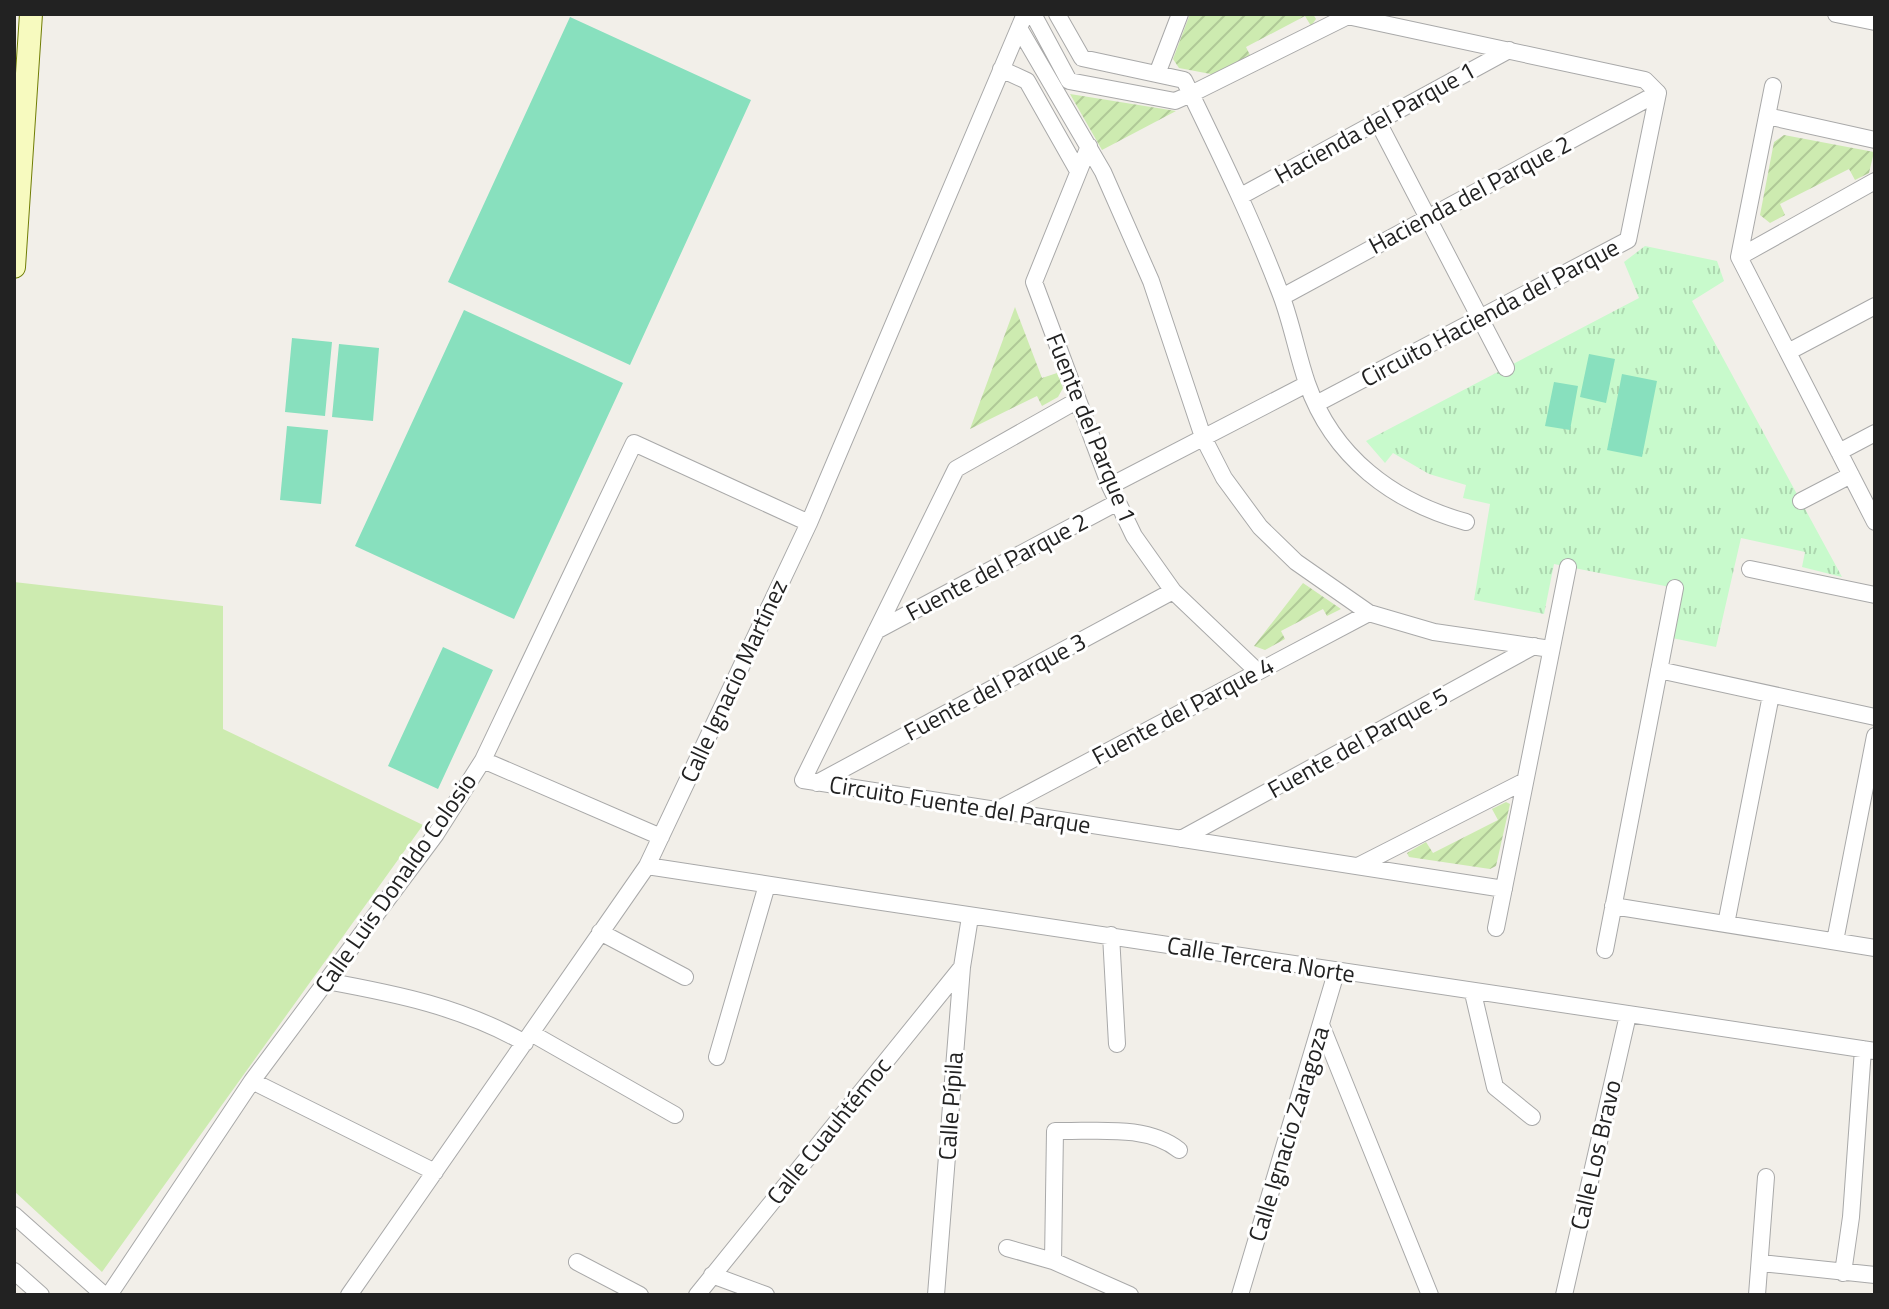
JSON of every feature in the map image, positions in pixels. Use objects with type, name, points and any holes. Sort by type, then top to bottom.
[{"type":"main road","points":[[14,267],[16,198],[31,14]]},
{"type":"street","points":[[1033,14],[1069,81],[1175,101],[1343,15],[1645,80],[1658,93]]},
{"type":"street","points":[[1057,14],[1082,58],[1184,80],[1241,196],[1282,297],[1307,384],[1335,439],[1383,486],[1424,507],[1466,522]]},
{"type":"street","points":[[1157,74],[1180,14]]},
{"type":"street","points":[[1836,14],[1875,22]]},
{"type":"street","points":[[1022,21],[1089,146],[1151,281],[1203,437],[1238,500],[1269,536],[1320,581],[1369,613],[1434,632],[1551,649]]},
{"type":"street","name":"Calle Ignacio Martínez","points":[[349,1295],[647,866],[809,523],[1022,21]]},
{"type":"street","name":"Hacienda del Parque 1","points":[[1241,196],[1509,50]]},
{"type":"street","points":[[1001,69],[1027,81],[1078,171]]},
{"type":"street","points":[[1773,86],[1739,257],[1875,522]]},
{"type":"street","name":"Hacienda del Parque 2","points":[[1282,297],[1658,93]]},
{"type":"street","name":"Circuito Hacienda del Parque","points":[[1316,404],[1628,240],[1658,93]]},
{"type":"street","points":[[1767,116],[1875,140]]},
{"type":"street","points":[[1378,122],[1506,368]]},
{"type":"street","points":[[1078,171],[1089,146]]},
{"type":"street","name":"Fuente del Parque 1","points":[[1078,171],[1034,282],[1114,494],[1134,536],[1173,591],[1257,671]]},
{"type":"street","points":[[1739,257],[1875,181]]},
{"type":"street","points":[[1788,352],[1875,306]]},
{"type":"street","name":"Fuente del Parque 2","points":[[876,631],[1114,494],[1203,437],[1307,384]]},
{"type":"street","name":"Circuito Fuente del Parque","points":[[1078,400],[956,469],[803,780],[1504,889]]},
{"type":"street","points":[[1839,452],[1875,433]]},
{"type":"street","name":"Calle Luis Donaldo Colosio","points":[[107,1295],[252,1081],[436,834],[483,760],[634,443],[809,523]]},
{"type":"street","points":[[1801,501],[1851,475]]},
{"type":"street","points":[[1496,928],[1568,567]]},
{"type":"street","points":[[1750,569],[1875,595]]},
{"type":"street","points":[[1605,950],[1675,588]]},
{"type":"street","name":"Fuente del Parque 3","points":[[817,783],[1173,591]]},
{"type":"street","name":"Fuente del Parque 4","points":[[997,810],[1369,613]]},
{"type":"street","name":"Fuente del Parque 5","points":[[1181,839],[1534,646]]},
{"type":"street","points":[[1659,670],[1875,717]]},
{"type":"street","points":[[1726,924],[1771,695]]},
{"type":"street","points":[[1835,941],[1875,736]]},
{"type":"street","points":[[483,760],[661,837]]},
{"type":"street","points":[[1358,866],[1525,781]]},
{"type":"street","name":"Calle Tercera Norte","points":[[647,866],[970,917],[1111,935],[1336,973],[1869,1050]]},
{"type":"street","points":[[717,1057],[767,885]]},
{"type":"street","points":[[1613,906],[1875,948]]},
{"type":"street","name":"Calle Pípila","points":[[936,1295],[962,967],[970,917]]},
{"type":"street","points":[[600,932],[685,977]]},
{"type":"street","points":[[1111,935],[1117,1044]]},
{"type":"street","name":"Calle Cuauhtémoc","points":[[697,1295],[962,967]]},
{"type":"street","name":"Calle Ignacio Zaragoza","points":[[1240,1295],[1336,973]]},
{"type":"street","points":[[326,981],[416,998],[486,1020],[528,1038],[675,1115]]},
{"type":"street","points":[[1473,993],[1495,1087],[1532,1117]]},
{"type":"street","name":"Calle Los Bravo","points":[[1564,1295],[1628,1015]]},
{"type":"street","points":[[1322,1027],[1430,1295]]},
{"type":"street","points":[[1843,1273],[1869,1050]]},
{"type":"street","points":[[252,1081],[435,1172]]},
{"type":"street","points":[[1053,1261],[1055,1131],[1147,1133],[1164,1138],[1179,1150]]},
{"type":"street","points":[[1757,1295],[1766,1177]]},
{"type":"street","points":[[14,1215],[107,1295]]},
{"type":"street","points":[[1007,1248],[1053,1261],[1130,1295]]},
{"type":"street","points":[[577,1262],[640,1295]]},
{"type":"street","points":[[1761,1263],[1875,1275]]},
{"type":"street","points":[[14,1271],[41,1295]]},
{"type":"street","points":[[712,1275],[766,1295]]},
{"type":"green space","points":[[1190,14],[1313,14],[1316,19],[1311,26],[1305,16],[1246,47],[1251,57],[1216,75],[1179,68],[1173,59]]},
{"type":"green space","points":[[570,17],[751,100],[630,365],[448,282]]},
{"type":"green space","points":[[1070,94],[1176,111],[1102,150]]},
{"type":"green space","points":[[1784,135],[1874,152],[1869,173],[1855,180],[1849,169],[1780,204],[1785,215],[1770,223],[1760,215],[1774,142]]},
{"type":"green space","points":[[1645,246],[1717,261],[1724,281],[1692,301],[1842,577],[1802,567],[1805,552],[1741,538],[1716,647],[1672,638],[1675,588],[1554,564],[1544,614],[1474,600],[1490,504],[1463,498],[1466,485],[1429,474],[1393,453],[1385,463],[1366,441],[1639,298],[1624,262]]},
{"type":"green space","points":[[1015,307],[1042,378],[1057,373],[1063,388],[1058,397],[1042,406],[1037,396],[970,429]]},
{"type":"green space","points":[[464,310],[623,383],[514,619],[355,546]]},
{"type":"green space","points":[[292,338],[332,342],[325,416],[285,412]]},
{"type":"green space","points":[[339,344],[379,348],[373,421],[332,417]]},
{"type":"green space","points":[[1589,354],[1615,359],[1606,403],[1580,397]]},
{"type":"green space","points":[[1622,374],[1657,381],[1642,457],[1607,450]]},
{"type":"green space","points":[[1554,382],[1578,386],[1570,430],[1545,426]]},
{"type":"green space","points":[[287,426],[328,430],[321,504],[280,500]]},
{"type":"green space","points":[[14,582],[223,606],[223,729],[423,825],[102,1272],[14,1191]]},
{"type":"green space","points":[[1303,583],[1341,609],[1327,616],[1323,609],[1281,631],[1285,639],[1265,650],[1254,646]]},
{"type":"green space","points":[[443,647],[493,670],[438,789],[388,766]]},
{"type":"green space","points":[[1506,802],[1510,804],[1496,866],[1490,869],[1409,857],[1407,853],[1426,842],[1433,853],[1498,820],[1492,809]]}]
